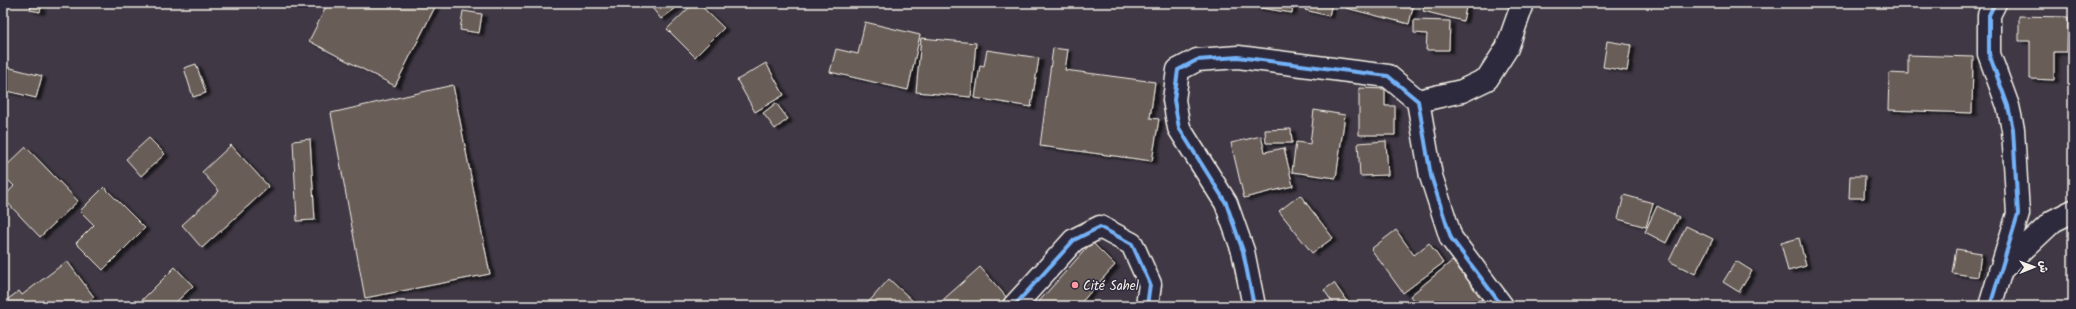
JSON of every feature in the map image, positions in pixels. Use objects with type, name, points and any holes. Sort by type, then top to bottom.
[{"type":"street","points":[[1418,101],[1462,91],[1487,79],[1507,48],[1523,3]]},
{"type":"street","points":[[1990,306],[1999,272],[2018,214],[2013,129],[2008,106],[1989,54],[1989,15],[1995,3]]},
{"type":"street","points":[[1254,306],[1243,251],[1226,203],[1179,128],[1174,100],[1178,70],[1197,60],[1238,57],[1388,76],[1418,101],[1431,176],[1451,238],[1502,306]]},
{"type":"street","points":[[1999,272],[2053,221],[2073,211]]},
{"type":"street","points":[[1014,306],[1074,240],[1100,227],[1132,244],[1150,284],[1147,306]]},
{"type":"building","points":[[32,3],[42,3],[40,12],[30,10]]},
{"type":"building","points":[[328,3],[437,3],[395,86],[309,41]]},
{"type":"building","points":[[679,3],[680,5],[661,19],[649,4]]},
{"type":"building","points":[[694,3],[698,3],[724,28],[695,57],[667,29]]},
{"type":"building","points":[[1256,3],[1293,3],[1292,13],[1255,7]]},
{"type":"building","points":[[1307,3],[1332,3],[1329,16],[1305,10]]},
{"type":"building","points":[[1347,3],[1414,3],[1409,24],[1346,8]]},
{"type":"building","points":[[1425,3],[1467,3],[1463,21],[1423,11]]},
{"type":"building","points":[[463,11],[482,14],[479,33],[460,30]]},
{"type":"building","points":[[2019,16],[2068,17],[2067,52],[2054,52],[2054,80],[2030,79],[2030,41],[2019,41]]},
{"type":"building","points":[[1414,20],[1450,21],[1449,50],[1426,50],[1427,34],[1414,33]]},
{"type":"building","points":[[865,22],[920,35],[908,90],[830,72],[836,49],[858,54]]},
{"type":"building","points":[[921,38],[976,43],[971,97],[916,92]]},
{"type":"building","points":[[1607,41],[1631,45],[1627,71],[1603,67]]},
{"type":"building","points":[[1053,48],[1068,50],[1065,70],[1155,82],[1150,118],[1159,119],[1152,161],[1040,146]]},
{"type":"building","points":[[987,50],[1039,58],[1031,107],[975,98],[980,65],[984,66]]},
{"type":"building","points":[[1908,55],[1973,57],[1972,113],[1888,110],[1889,73],[1908,74]]},
{"type":"building","points":[[766,63],[784,95],[755,112],[737,80]]},
{"type":"building","points":[[196,64],[206,93],[193,97],[184,68]]},
{"type":"building","points":[[3,66],[42,76],[36,98],[3,90]]},
{"type":"building","points":[[453,85],[490,274],[365,298],[331,113]]},
{"type":"building","points":[[1359,88],[1385,89],[1385,106],[1395,106],[1395,135],[1359,135]]},
{"type":"building","points":[[776,103],[788,119],[775,129],[763,113]]},
{"type":"building","points":[[1314,110],[1345,115],[1336,178],[1292,172],[1296,142],[1310,144]]},
{"type":"building","points":[[1291,129],[1292,143],[1266,143],[1265,130]]},
{"type":"building","points":[[1261,136],[1265,152],[1284,148],[1293,186],[1244,198],[1231,143]]},
{"type":"building","points":[[149,138],[165,154],[141,176],[126,159]]},
{"type":"building","points":[[310,139],[315,220],[297,221],[293,141]]},
{"type":"building","points":[[1386,141],[1388,175],[1360,176],[1358,143]]},
{"type":"building","points":[[231,145],[269,187],[202,248],[182,225],[219,191],[202,172]]},
{"type":"building","points":[[26,147],[78,201],[40,237],[3,198],[14,186],[3,175],[3,169]]},
{"type":"building","points":[[1850,176],[1865,176],[1864,198],[1849,198]]},
{"type":"building","points":[[104,187],[145,228],[103,270],[76,243],[94,225],[80,211]]},
{"type":"building","points":[[1300,195],[1333,238],[1312,253],[1279,211]]},
{"type":"building","points":[[1624,195],[1653,203],[1646,227],[1618,219]]},
{"type":"building","points":[[1657,206],[1679,217],[1666,243],[1645,232]]},
{"type":"building","points":[[1686,226],[1713,239],[1695,274],[1669,261]]},
{"type":"building","points":[[1396,230],[1414,255],[1429,243],[1443,263],[1403,293],[1371,249]]},
{"type":"building","points":[[1799,238],[1806,266],[1788,271],[1781,243]]},
{"type":"building","name":"Cité Sahel","points":[[1092,242],[1115,265],[1078,306],[1035,306]]},
{"type":"building","points":[[1956,249],[1981,253],[1978,277],[1952,273]]},
{"type":"building","points":[[67,261],[94,297],[83,306],[8,306],[4,302],[19,291],[22,295]]},
{"type":"building","points":[[1452,261],[1483,298],[1473,306],[1418,306],[1410,296]]},
{"type":"building","points":[[1736,261],[1752,271],[1739,292],[1723,282]]},
{"type":"building","points":[[175,267],[193,286],[172,306],[145,306],[141,301]]},
{"type":"building","points":[[980,267],[1009,300],[1002,306],[936,306]]},
{"type":"building","points":[[889,279],[914,302],[910,306],[865,306]]},
{"type":"building","points":[[1334,283],[1350,306],[1335,306],[1324,290]]},
{"type":"cycle path","points":[[1990,306],[2018,214],[2013,129],[2008,106],[1989,54],[1989,15],[1995,3]]},
{"type":"cycle path","points":[[1254,306],[1243,251],[1226,203],[1179,128],[1174,100],[1178,70],[1197,60],[1238,57],[1388,76],[1418,101],[1431,176],[1451,238],[1502,306]]},
{"type":"cycle path","points":[[1014,306],[1074,240],[1100,227],[1132,244],[1150,284],[1147,306]]},
{"type":"place","name":"Cité Sahel","points":[[1075,285]]}]
